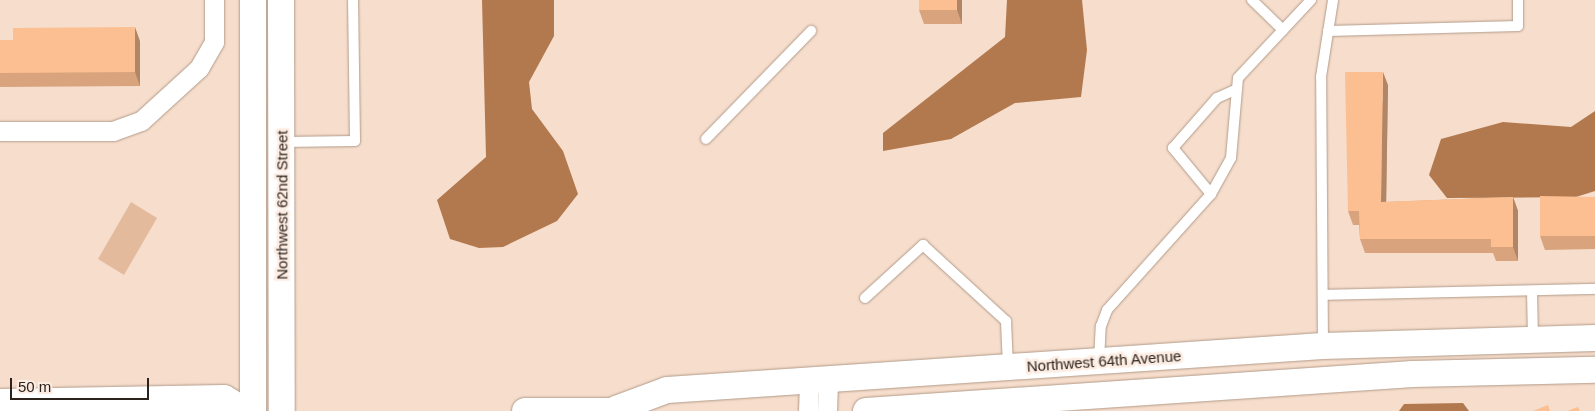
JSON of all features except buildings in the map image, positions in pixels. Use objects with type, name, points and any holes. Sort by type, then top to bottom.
[{"type":"street","points":[[0,132],[113,131],[141,121],[199,68],[214,42],[214,0]]},
{"type":"street","name":"Northwest 62nd Street","points":[[253,0],[253,411]]},
{"type":"street","name":"Northwest 62nd Street","points":[[281,0],[282,411]]},
{"type":"street","points":[[253,170],[264,186],[281,196]]},
{"type":"street","name":"Northwest 64th Avenue","points":[[525,411],[620,410],[667,390],[1323,346],[1595,338]]},
{"type":"street","points":[[1323,346],[1325,379]]},
{"type":"street","points":[[1082,396],[1099,372],[1099,361]]},
{"type":"street","points":[[866,411],[1325,379],[1595,370]]},
{"type":"street","points":[[808,411],[818,381]]},
{"type":"street","points":[[818,381],[827,411]]},
{"type":"street","points":[[1,405],[224,398],[246,411]]},
{"type":"lane","points":[[282,142],[355,141],[353,0]]},
{"type":"lane","points":[[1252,0],[1283,30]]},
{"type":"lane","points":[[1099,361],[1101,326],[1107,310],[1212,194],[1231,158],[1238,78],[1311,0]]},
{"type":"lane","points":[[1323,346],[1321,77],[1333,0]]},
{"type":"lane","points":[[1328,31],[1518,26],[1518,0]]},
{"type":"lane","points":[[706,139],[811,31]]},
{"type":"lane","points":[[1212,194],[1172,148],[1217,98],[1237,89]]},
{"type":"lane","points":[[866,298],[923,244],[1006,321],[1008,367]]},
{"type":"lane","points":[[1323,295],[1595,290]]},
{"type":"lane","points":[[1532,291],[1533,339]]},
{"type":"shaded area","points":[[482,0],[554,0],[554,36],[529,82],[532,109],[563,151],[578,194],[557,221],[503,247],[479,248],[450,239],[437,200],[486,157]]},
{"type":"shaded area","points":[[1007,0],[1082,0],[1087,50],[1081,97],[1015,103],[951,139],[883,151],[883,133],[1005,37]]},
{"type":"shaded area","points":[[1595,111],[1595,191],[1576,197],[1447,198],[1429,175],[1441,139],[1503,122],[1571,127]]},
{"type":"shaded area","points":[[131,202],[157,218],[124,275],[98,259]]},
{"type":"shaded area","points":[[1463,403],[1469,411],[1399,411],[1404,404]]}]
